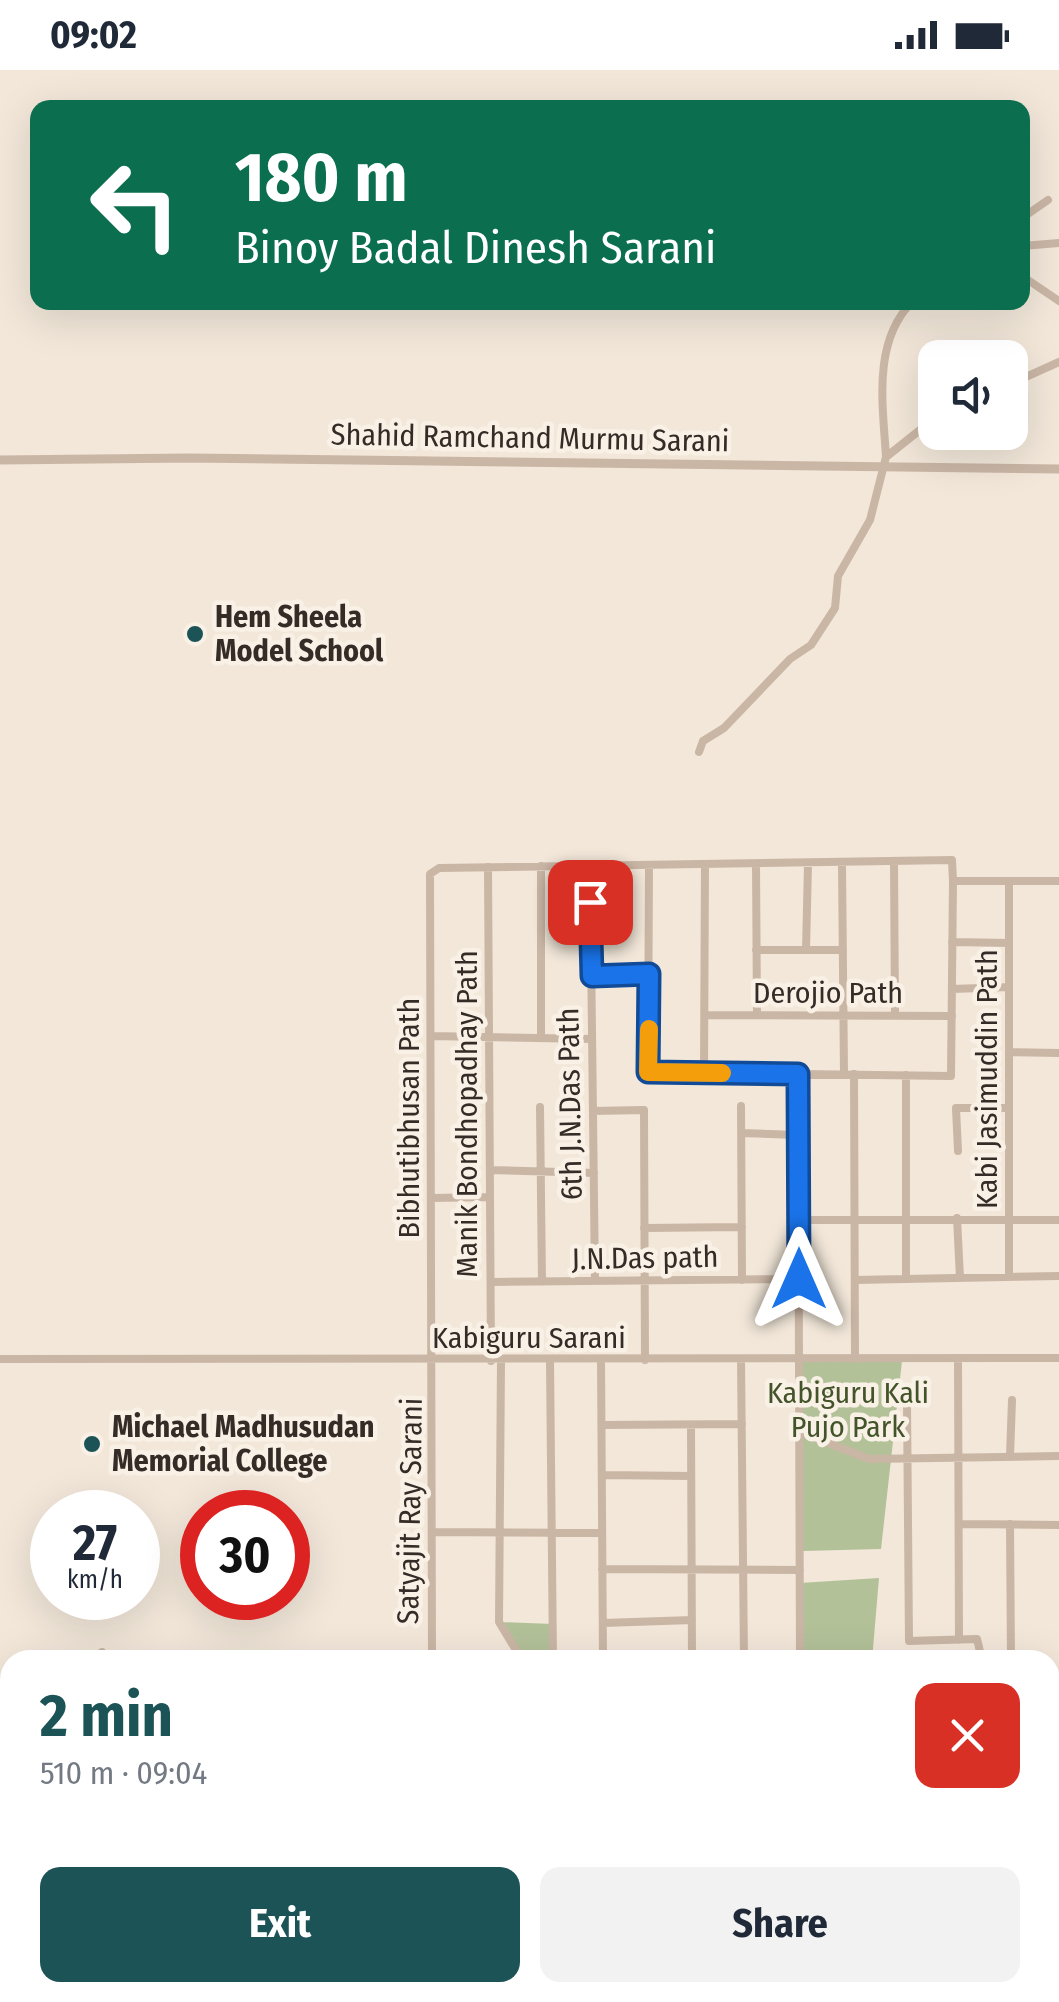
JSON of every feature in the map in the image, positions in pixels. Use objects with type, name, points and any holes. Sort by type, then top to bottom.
[{"type":"street","points":[[1030,212],[1048,200]]},
{"type":"street","points":[[1030,246],[1059,244]]},
{"type":"street","points":[[1030,281],[1059,301]]},
{"type":"street","points":[[699,752],[704,742],[735,717],[790,659],[811,645],[835,608],[843,562],[870,520],[885,462],[882,390],[888,342],[904,310]]},
{"type":"street","points":[[1028,376],[1059,362]]},
{"type":"street","points":[[885,462],[918,433]]},
{"type":"street","name":"Shahid Ramchand Murmu Sarani","points":[[0,460],[885,462],[1059,469]]},
{"type":"street","points":[[488,867],[952,860],[951,1076],[648,1072],[650,865]]},
{"type":"street","points":[[894,862],[895,1016]]},
{"type":"street","points":[[806,950],[808,864]]},
{"type":"street","points":[[842,864],[844,1016],[856,1219],[855,1358]]},
{"type":"street","points":[[704,1072],[706,865]]},
{"type":"street","points":[[756,865],[757,1015]]},
{"type":"street","points":[[541,866],[541,1038]]},
{"type":"street","name":"6th J.N.Das Path","points":[[590,866],[595,1281]]},
{"type":"street","name":"Bibhutibhusan Path","points":[[434,1362],[430,874],[439,868],[488,867]]},
{"type":"street","name":"Manik Bondhopadhay Path","points":[[488,867],[491,1282],[500,1530],[498,1622],[516,1650]]},
{"type":"street","points":[[953,881],[1059,881]]},
{"type":"street","name":"Kabi Jasimuddin Path","points":[[1009,881],[1010,1277]]},
{"type":"street","points":[[952,942],[1009,943]]},
{"type":"street","points":[[756,950],[843,950]]},
{"type":"street","points":[[592,976],[649,974]]},
{"type":"street","points":[[952,989],[1009,986]]},
{"type":"street","name":"Derojio Path","points":[[705,1015],[952,1016]]},
{"type":"street","points":[[431,1036],[592,1039]]},
{"type":"street","points":[[1009,1052],[1059,1053]]},
{"type":"street","points":[[798,1074],[800,1650]]},
{"type":"street","points":[[906,1075],[906,1279]]},
{"type":"street","points":[[742,1106],[742,1280]]},
{"type":"street","points":[[540,1107],[542,1282]]},
{"type":"street","points":[[958,1152],[956,1108],[1009,1108]]},
{"type":"street","points":[[593,1111],[644,1110],[645,1360]]},
{"type":"street","points":[[742,1134],[798,1134]]},
{"type":"street","points":[[490,1170],[594,1173]]},
{"type":"street","points":[[432,1198],[490,1197]]},
{"type":"street","points":[[957,1218],[960,1278]]},
{"type":"street","points":[[799,1220],[1059,1220]]},
{"type":"street","points":[[644,1228],[742,1227]]},
{"type":"street","points":[[855,1280],[1059,1276]]},
{"type":"street","name":"J.N.Das path","points":[[491,1282],[799,1279]]},
{"type":"street","points":[[958,1358],[959,1640]]},
{"type":"street","name":"Kabiguru Sarani","points":[[0,1359],[434,1362],[1059,1358]]},
{"type":"street","points":[[741,1359],[744,1650]]},
{"type":"street","points":[[550,1360],[553,1650]]},
{"type":"street","points":[[601,1360],[603,1650]]},
{"type":"street","name":"Satyajit Ray Sarani","points":[[432,1650],[434,1362]]},
{"type":"street","points":[[1010,1456],[1012,1400]]},
{"type":"street","points":[[906,1402],[909,1641],[977,1639],[980,1650]]},
{"type":"street","points":[[692,1424],[692,1650]]},
{"type":"street","points":[[602,1426],[742,1424]]},
{"type":"street","points":[[800,1432],[869,1459],[1059,1456]]},
{"type":"street","points":[[602,1475],[692,1476]]},
{"type":"street","points":[[959,1524],[1059,1525]]},
{"type":"street","points":[[1010,1524],[1011,1650]]},
{"type":"street","points":[[433,1532],[602,1533]]},
{"type":"street","points":[[602,1569],[800,1570]]},
{"type":"street","points":[[603,1622],[692,1620]]},
{"type":"green space","name":"Kabiguru Kali Pujo Park","points":[[800,1359],[902,1361],[881,1549],[803,1551]]},
{"type":"green space","points":[[879,1578],[873,1650],[802,1650],[800,1583]]},
{"type":"green space","points":[[499,1622],[553,1624],[552,1650],[516,1650]]},
{"type":"slow traffic","points":[[649,1029],[648,1072],[722,1073]]},
{"type":"place","name":"Hem Sheela Model School","points":[[195,634]]},
{"type":"place","name":"Michael Madhusudan Memorial College","points":[[92,1444]]},
{"type":"route","points":[[590,902],[592,976],[649,974],[648,1072],[798,1074],[799,1279]]}]
